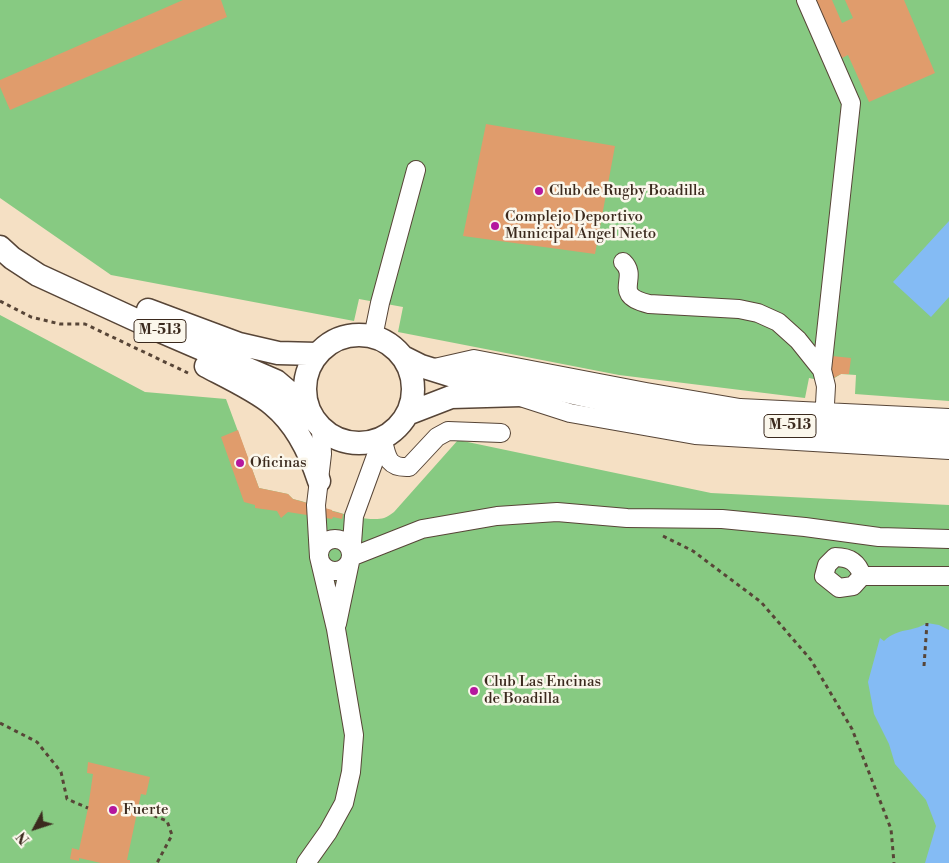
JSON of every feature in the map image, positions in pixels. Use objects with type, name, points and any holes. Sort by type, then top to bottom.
[{"type":"main road","name":"M-513","points":[[0,240],[40,264],[79,283],[238,344],[278,353],[317,354]]},
{"type":"main road","name":"M-513","points":[[0,247],[12,258],[38,275],[160,331],[276,381],[296,398],[318,425],[332,436],[345,442],[359,444],[385,439],[402,423],[412,400],[413,385],[410,370],[403,357],[390,344],[373,337],[358,335],[342,337],[328,344],[317,354],[309,366],[305,380],[305,395],[308,409],[318,425]]},
{"type":"main road","points":[[38,275],[120,324],[231,378],[272,404],[291,423],[313,463],[319,481]]},
{"type":"main road","name":"M-513","points":[[403,357],[429,369],[452,376],[529,383],[632,406]]},
{"type":"main road","name":"M-513","points":[[407,414],[451,397],[511,394],[632,406],[736,422],[824,420],[949,434]]},
{"type":"lane","points":[[806,0],[851,103],[822,370],[826,386],[824,420]]},
{"type":"lane","points":[[373,337],[380,303],[416,170]]},
{"type":"lane","points":[[624,262],[628,266],[630,273],[627,289],[631,297],[636,301],[649,304],[739,309],[758,312],[778,322],[798,340],[822,370]]},
{"type":"lane","points":[[429,369],[474,359],[646,392],[824,420],[949,418]]},
{"type":"lane","points":[[511,394],[570,413],[695,435],[949,450]]},
{"type":"lane","points":[[306,863],[328,832],[344,803],[352,772],[354,735],[336,629],[319,557],[316,505],[322,454],[318,425]]},
{"type":"lane","points":[[385,439],[386,457],[391,463],[400,468],[409,467],[438,437],[448,431],[501,433]]},
{"type":"lane","points":[[336,629],[351,557],[354,516],[377,453],[385,439]]},
{"type":"lane","points":[[351,557],[422,529],[497,516],[557,512],[627,518],[722,519],[805,527],[879,537],[949,539]]},
{"type":"lane","points":[[319,557],[319,551],[326,541],[337,538],[350,547],[351,557]]},
{"type":"lane","points":[[862,576],[949,576]]},
{"type":"path","points":[[0,301],[31,317],[60,324],[85,324],[191,374]]},
{"type":"path","points":[[660,535],[693,551],[761,602],[811,660],[852,729],[891,829],[894,863]]},
{"type":"path","points":[[924,666],[927,623]]},
{"type":"path","points":[[0,723],[37,742],[61,772],[67,799],[88,808]]},
{"type":"path","points":[[138,813],[152,815],[167,822],[172,835],[157,863]]},
{"type":"green space","name":"Complejo Deportivo Municipal Ángel Nieto","points":[[0,0],[949,0],[949,401],[855,394],[856,375],[841,374],[828,382],[809,378],[805,398],[619,375],[398,332],[403,307],[359,299],[354,321],[111,275],[0,198]]},
{"type":"green space","name":"Club Las Encinas de Boadilla","points":[[0,315],[145,392],[226,399],[259,488],[288,494],[293,499],[352,516],[375,519],[384,518],[394,512],[458,440],[711,493],[949,505],[949,863],[0,863]]},
{"type":"water","points":[[949,221],[949,297],[931,317],[893,282]]},
{"type":"water","points":[[927,623],[939,625],[949,630],[949,863],[925,863],[936,826],[926,800],[895,764],[889,744],[874,714],[868,682],[880,638],[884,641],[895,634]]},
{"type":"building","points":[[183,0],[221,0],[227,17],[10,110],[0,87],[0,80]]},
{"type":"building","points":[[812,0],[832,0],[842,23],[853,18],[845,0],[904,0],[935,73],[869,102],[848,55],[838,60]]},
{"type":"building","name":"Club de Rugby Boadilla","points":[[486,124],[615,146],[595,254],[463,236]]},
{"type":"building","points":[[832,356],[851,358],[849,374],[841,374],[830,380]]},
{"type":"building","name":"Oficinas","points":[[238,430],[259,488],[288,494],[293,499],[343,514],[342,519],[288,512],[281,518],[277,511],[255,508],[255,505],[244,502],[221,437]]},
{"type":"building","name":"Fuerte","points":[[88,762],[150,777],[146,795],[141,794],[127,860],[130,860],[130,863],[101,863],[79,858],[79,861],[70,859],[72,848],[79,850],[88,808],[93,774],[87,773]]},
{"type":"place","name":"Club de Rugby Boadilla","points":[[539,191]]},
{"type":"place","name":"Complejo Deportivo Municipal Ángel Nieto","points":[[495,226]]},
{"type":"place","name":"Oficinas","points":[[240,463]]},
{"type":"place","name":"Club Las Encinas de Boadilla","points":[[474,691]]},
{"type":"place","name":"Fuerte","points":[[113,810]]}]
